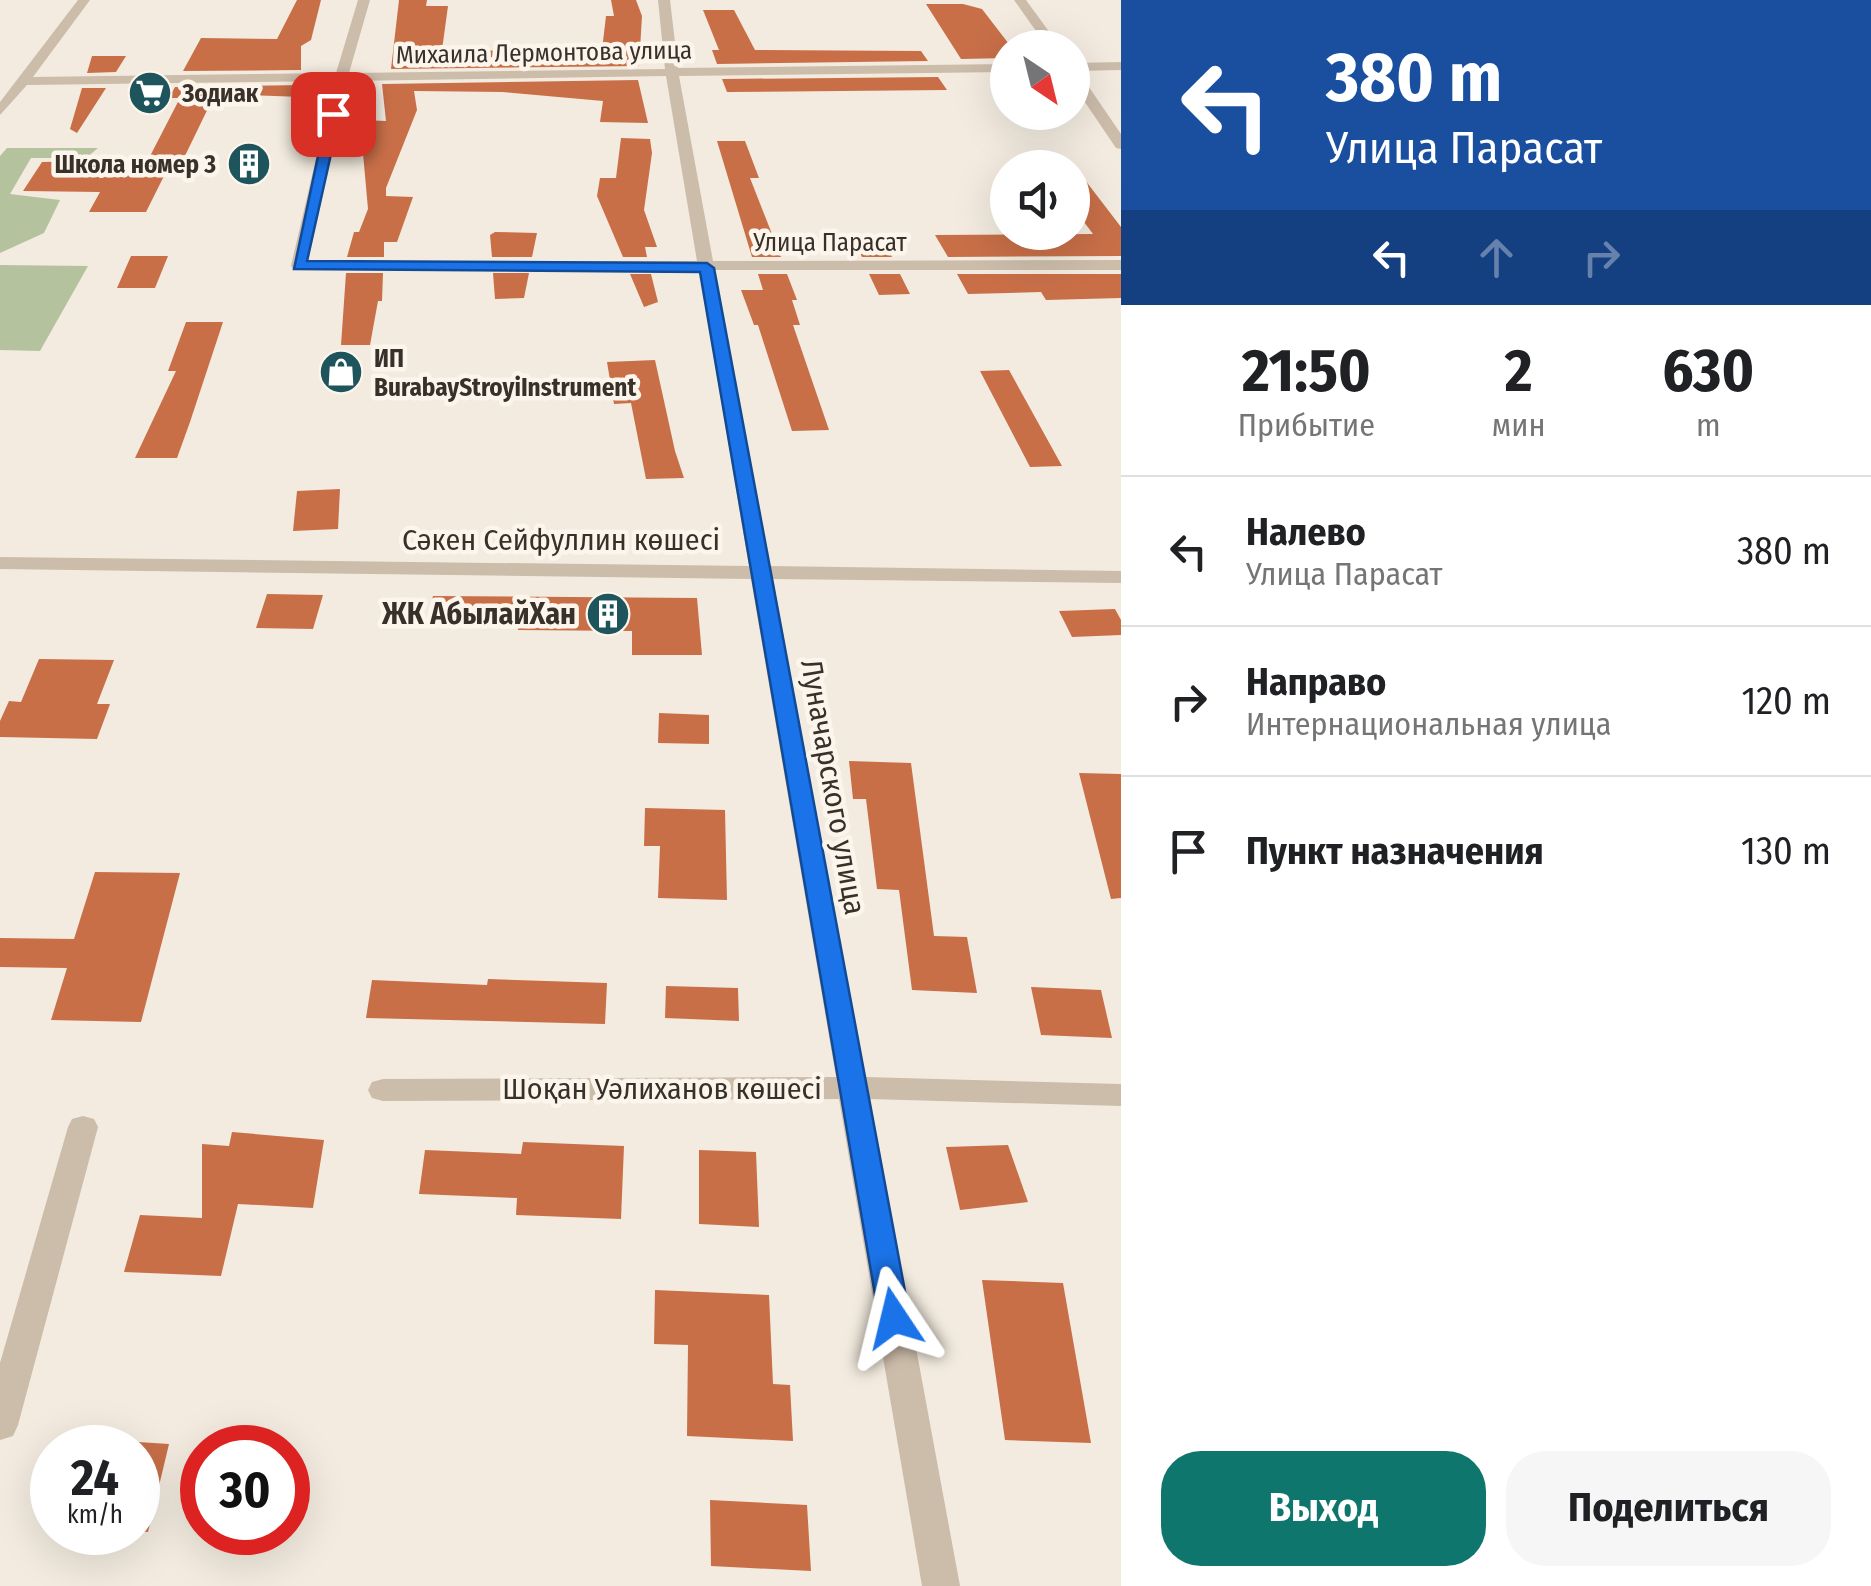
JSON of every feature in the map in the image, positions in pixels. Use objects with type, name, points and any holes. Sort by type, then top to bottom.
[{"type":"street","points":[[0,110],[84,0]]},
{"type":"street","points":[[342,76],[364,0]]},
{"type":"street","name":"Луначарского улица","points":[[664,0],[672,72],[941,1586]]},
{"type":"street","points":[[1020,0],[1042,30]]},
{"type":"street","points":[[1090,69],[1121,66]]},
{"type":"street","name":"Михаила Лермонтова улица","points":[[21,81],[990,68]]},
{"type":"street","name":"Улица Парасат","points":[[342,76],[299,266],[1121,266]]},
{"type":"street","points":[[1090,97],[1121,144]]},
{"type":"street","name":"Сәкен Сейфуллин көшесі","points":[[0,563],[1121,578]]},
{"type":"street","name":"Шоқан Уәлиханов көшесі","points":[[383,1090],[854,1088],[1121,1095]]},
{"type":"street","points":[[0,1424],[84,1127]]},
{"type":"green space","points":[[7,148],[98,148],[86,158],[31,158],[10,194],[60,200],[44,233],[0,253],[0,156]]},
{"type":"green space","points":[[0,265],[88,266],[40,351],[0,350]]},
{"type":"building","points":[[297,0],[321,0],[311,40],[301,46],[301,70],[183,71],[201,38],[277,39]]},
{"type":"building","points":[[399,0],[427,0],[426,6],[448,6],[442,50],[525,51],[602,50],[606,16],[614,16],[611,0],[636,0],[642,16],[639,66],[391,69]]},
{"type":"building","points":[[926,4],[963,4],[982,9],[998,30],[990,30],[990,58],[961,59]]},
{"type":"building","points":[[703,10],[734,10],[755,50],[921,51],[928,61],[717,64],[712,50],[719,50]]},
{"type":"building","points":[[92,56],[126,56],[116,72],[87,73]]},
{"type":"building","points":[[938,77],[947,90],[727,92],[722,79]]},
{"type":"building","points":[[638,80],[648,123],[600,122],[603,101],[503,92],[414,91],[417,110],[386,188],[386,196],[413,197],[397,242],[384,242],[384,257],[347,257],[354,232],[359,232],[368,209],[360,120],[386,121],[382,84]]},
{"type":"building","points":[[302,85],[302,97],[215,94],[181,164],[170,164],[146,212],[89,212],[100,192],[23,191],[42,162],[148,160],[180,98],[169,98],[175,87]]},
{"type":"building","points":[[82,88],[106,88],[77,133],[70,129]]},
{"type":"building","points":[[621,138],[650,139],[652,153],[644,210],[657,247],[645,247],[647,257],[623,257],[597,196],[600,178],[616,178]]},
{"type":"building","points":[[717,141],[745,141],[759,178],[750,178],[781,257],[752,257]]},
{"type":"building","points":[[1090,187],[1121,227],[1121,256],[948,257],[935,235],[990,235],[990,250],[1090,250],[1093,234]]},
{"type":"building","points":[[537,233],[532,257],[492,257],[490,235]]},
{"type":"building","points":[[852,236],[882,236],[892,257],[862,257]]},
{"type":"building","points":[[131,256],[168,256],[155,288],[117,288]]},
{"type":"building","points":[[346,273],[383,273],[382,301],[378,301],[370,345],[341,345]]},
{"type":"building","points":[[493,273],[529,273],[524,298],[495,299]]},
{"type":"building","points":[[630,274],[651,274],[658,302],[644,307]]},
{"type":"building","points":[[758,274],[787,274],[797,300],[792,300],[800,325],[793,325],[829,430],[792,431],[758,325],[754,325],[741,290],[763,290]]},
{"type":"building","points":[[869,274],[900,274],[910,294],[879,295]]},
{"type":"building","points":[[957,274],[1121,274],[1121,298],[1046,300],[1041,292],[968,294]]},
{"type":"building","points":[[186,322],[223,322],[177,458],[135,458],[176,371],[168,371]]},
{"type":"building","points":[[655,360],[684,478],[646,479],[631,403],[614,404],[607,362]]},
{"type":"building","points":[[1009,370],[1062,466],[1030,467],[980,371]]},
{"type":"building","points":[[340,489],[338,529],[293,531],[297,491]]},
{"type":"building","points":[[267,594],[323,595],[313,629],[256,628]]},
{"type":"building","name":"ЖК АбылайХан","points":[[433,596],[697,598],[702,655],[632,655],[632,631],[427,624]]},
{"type":"building","points":[[1115,609],[1121,620],[1121,635],[1072,637],[1059,611]]},
{"type":"building","points":[[39,659],[114,660],[97,704],[110,704],[97,739],[0,737],[0,721],[9,701],[21,702]]},
{"type":"building","points":[[659,713],[709,715],[709,744],[658,743]]},
{"type":"building","points":[[849,761],[911,763],[934,936],[967,937],[977,993],[912,990],[899,890],[877,889],[866,799],[853,799]]},
{"type":"building","points":[[1079,773],[1121,774],[1121,898],[1111,899]]},
{"type":"building","points":[[645,808],[725,810],[727,900],[658,898],[660,846],[644,846]]},
{"type":"building","points":[[95,872],[180,873],[141,1022],[51,1020],[67,968],[0,967],[0,938],[74,939]]},
{"type":"building","points":[[488,979],[607,983],[605,1024],[366,1018],[372,980],[487,985]]},
{"type":"building","points":[[666,986],[738,988],[739,1021],[665,1018]]},
{"type":"building","points":[[1031,987],[1101,990],[1112,1038],[1041,1035]]},
{"type":"building","points":[[232,1132],[324,1140],[313,1208],[238,1204],[221,1276],[124,1272],[140,1215],[202,1218],[202,1144],[229,1146]]},
{"type":"building","points":[[523,1142],[624,1146],[621,1219],[516,1215],[517,1198],[419,1194],[425,1150],[521,1154]]},
{"type":"building","points":[[1008,1145],[1028,1202],[960,1210],[946,1147]]},
{"type":"building","points":[[699,1150],[756,1152],[759,1227],[699,1224]]},
{"type":"building","points":[[982,1280],[1063,1283],[1091,1443],[1005,1440]]},
{"type":"building","points":[[655,1290],[769,1295],[773,1384],[790,1385],[793,1441],[687,1436],[688,1345],[654,1344]]},
{"type":"building","points":[[160,1443],[169,1444],[160,1482]]},
{"type":"building","points":[[710,1500],[807,1505],[811,1571],[711,1566]]},
{"type":"place","name":"Зодиак","points":[[150,93]]},
{"type":"place","name":"Школа номер 3","points":[[249,164]]},
{"type":"place","name":"ИП BurabayStroyiInstrument","points":[[341,372]]},
{"type":"place","name":"ЖК АбылайХан","points":[[608,614]]},
{"type":"route","points":[[333,114],[299,266],[707,268],[894,1318]]}]
